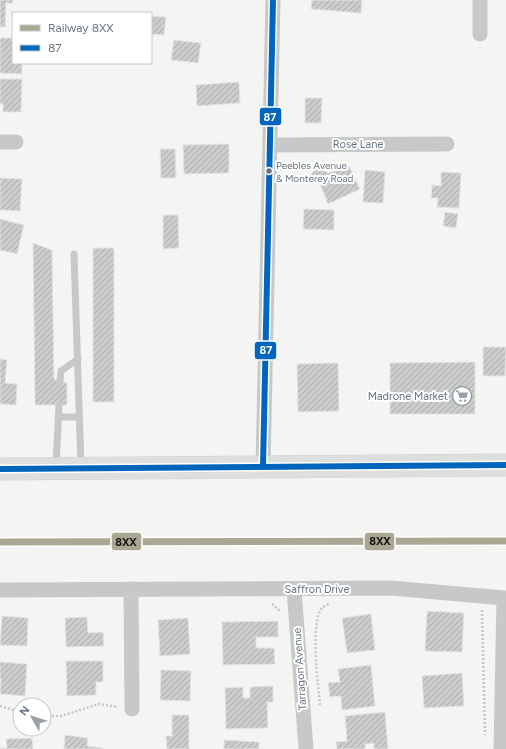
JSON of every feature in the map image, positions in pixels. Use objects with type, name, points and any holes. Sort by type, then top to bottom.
[{"type":"main road","points":[[0,469],[506,465]]},
{"type":"street","points":[[263,467],[273,0]]},
{"type":"street","points":[[480,0],[480,34]]},
{"type":"street","points":[[0,142],[16,142]]},
{"type":"street","name":"Rose Lane","points":[[270,145],[447,144]]},
{"type":"street","name":"Saffron Drive","points":[[0,590],[391,588],[505,597]]},
{"type":"street","points":[[131,589],[132,710]]},
{"type":"street","name":"Tarragon Avenue","points":[[294,589],[306,749]]},
{"type":"street","points":[[501,749],[505,597]]},
{"type":"lane","points":[[74,254],[81,468]]},
{"type":"lane","points":[[60,381],[61,371],[78,359]]},
{"type":"lane","points":[[56,469],[59,405]]},
{"type":"lane","points":[[58,417],[79,417]]},
{"type":"path","points":[[266,600],[279,608],[283,614]]},
{"type":"path","points":[[320,711],[316,649],[317,622],[322,608],[333,602]]},
{"type":"path","points":[[481,607],[483,611],[485,736]]},
{"type":"path","points":[[52,716],[61,716],[99,704],[132,710]]},
{"type":"path","points":[[0,706],[12,710]]},
{"type":"building","points":[[0,0],[13,0],[13,3],[6,3],[5,27],[0,27]]},
{"type":"building","points":[[312,0],[362,0],[361,13],[311,9]]},
{"type":"building","points":[[152,16],[166,17],[164,35],[152,34]]},
{"type":"building","points":[[0,38],[12,38],[12,64],[22,64],[22,74],[0,73]]},
{"type":"building","points":[[174,40],[201,43],[198,63],[171,60]]},
{"type":"building","points":[[0,79],[22,79],[21,112],[3,112],[3,104],[0,104]]},
{"type":"building","points":[[239,82],[240,103],[197,106],[196,85]]},
{"type":"building","points":[[305,98],[322,98],[321,123],[305,123]]},
{"type":"building","points":[[229,144],[229,173],[184,174],[183,145]]},
{"type":"building","points":[[160,149],[175,149],[176,178],[161,178]]},
{"type":"building","points":[[317,166],[328,173],[349,166],[360,189],[328,204],[320,184],[308,179]]},
{"type":"building","points":[[365,170],[385,172],[383,203],[363,202]]},
{"type":"building","points":[[441,172],[461,173],[459,208],[437,207],[438,198],[431,198],[432,185],[441,186]]},
{"type":"building","points":[[0,178],[22,179],[20,211],[0,210]]},
{"type":"building","points":[[304,209],[334,210],[334,230],[303,229]]},
{"type":"building","points":[[445,212],[458,214],[456,228],[443,226]]},
{"type":"building","points":[[163,215],[178,215],[179,248],[163,249]]},
{"type":"building","points":[[0,219],[24,225],[17,254],[0,250]]},
{"type":"building","points":[[33,243],[52,250],[54,379],[67,383],[67,405],[35,405]]},
{"type":"building","points":[[93,248],[114,248],[114,402],[93,402]]},
{"type":"building","points":[[483,347],[506,347],[505,376],[483,376]]},
{"type":"building","points":[[0,359],[7,360],[5,383],[17,384],[16,405],[0,404]]},
{"type":"building","points":[[475,362],[475,414],[390,414],[390,363]]},
{"type":"building","points":[[338,363],[339,411],[298,412],[297,364]]},
{"type":"building","points":[[427,611],[464,613],[462,652],[425,651]]},
{"type":"building","points":[[371,614],[375,650],[347,653],[342,618]]},
{"type":"building","points":[[2,616],[28,618],[27,646],[0,645]]},
{"type":"building","points":[[87,617],[88,633],[103,632],[104,646],[66,647],[65,618]]},
{"type":"building","points":[[188,618],[190,654],[160,656],[158,620]]},
{"type":"building","points":[[278,621],[278,637],[256,637],[256,648],[274,648],[275,664],[223,665],[222,622]]},
{"type":"building","points":[[66,661],[103,661],[103,682],[96,682],[96,695],[67,696]]},
{"type":"building","points":[[0,662],[27,664],[25,696],[0,694]]},
{"type":"building","points":[[371,665],[375,706],[342,710],[341,696],[330,697],[328,683],[340,682],[338,669]]},
{"type":"building","points":[[161,670],[191,671],[190,701],[160,700]]},
{"type":"building","points":[[462,673],[464,706],[424,708],[422,676]]},
{"type":"building","points":[[273,686],[273,702],[267,702],[268,728],[226,729],[225,688],[243,687],[243,698],[250,698],[250,687]]},
{"type":"building","points":[[385,712],[388,749],[374,749],[374,743],[365,744],[365,749],[337,749],[336,742],[347,741],[345,716]]},
{"type":"building","points":[[172,715],[189,715],[189,749],[167,749],[166,736],[172,736]]},
{"type":"building","points":[[65,735],[88,738],[87,746],[103,749],[64,749]]},
{"type":"building","points":[[32,738],[33,749],[0,749],[7,748],[6,739]]},
{"type":"building","points":[[224,740],[259,742],[259,749],[224,749]]},
{"type":"rail line","name":"8XX","points":[[0,542],[506,541]]},
{"type":"transit line","name":"87","points":[[263,467],[273,0]]},
{"type":"transit line","name":"87","points":[[0,469],[506,465]]},
{"type":"place","name":"Peebles Avenue & Monterey Road","points":[[269,171]]},
{"type":"place","name":"Madrone Market","points":[[462,396]]}]
